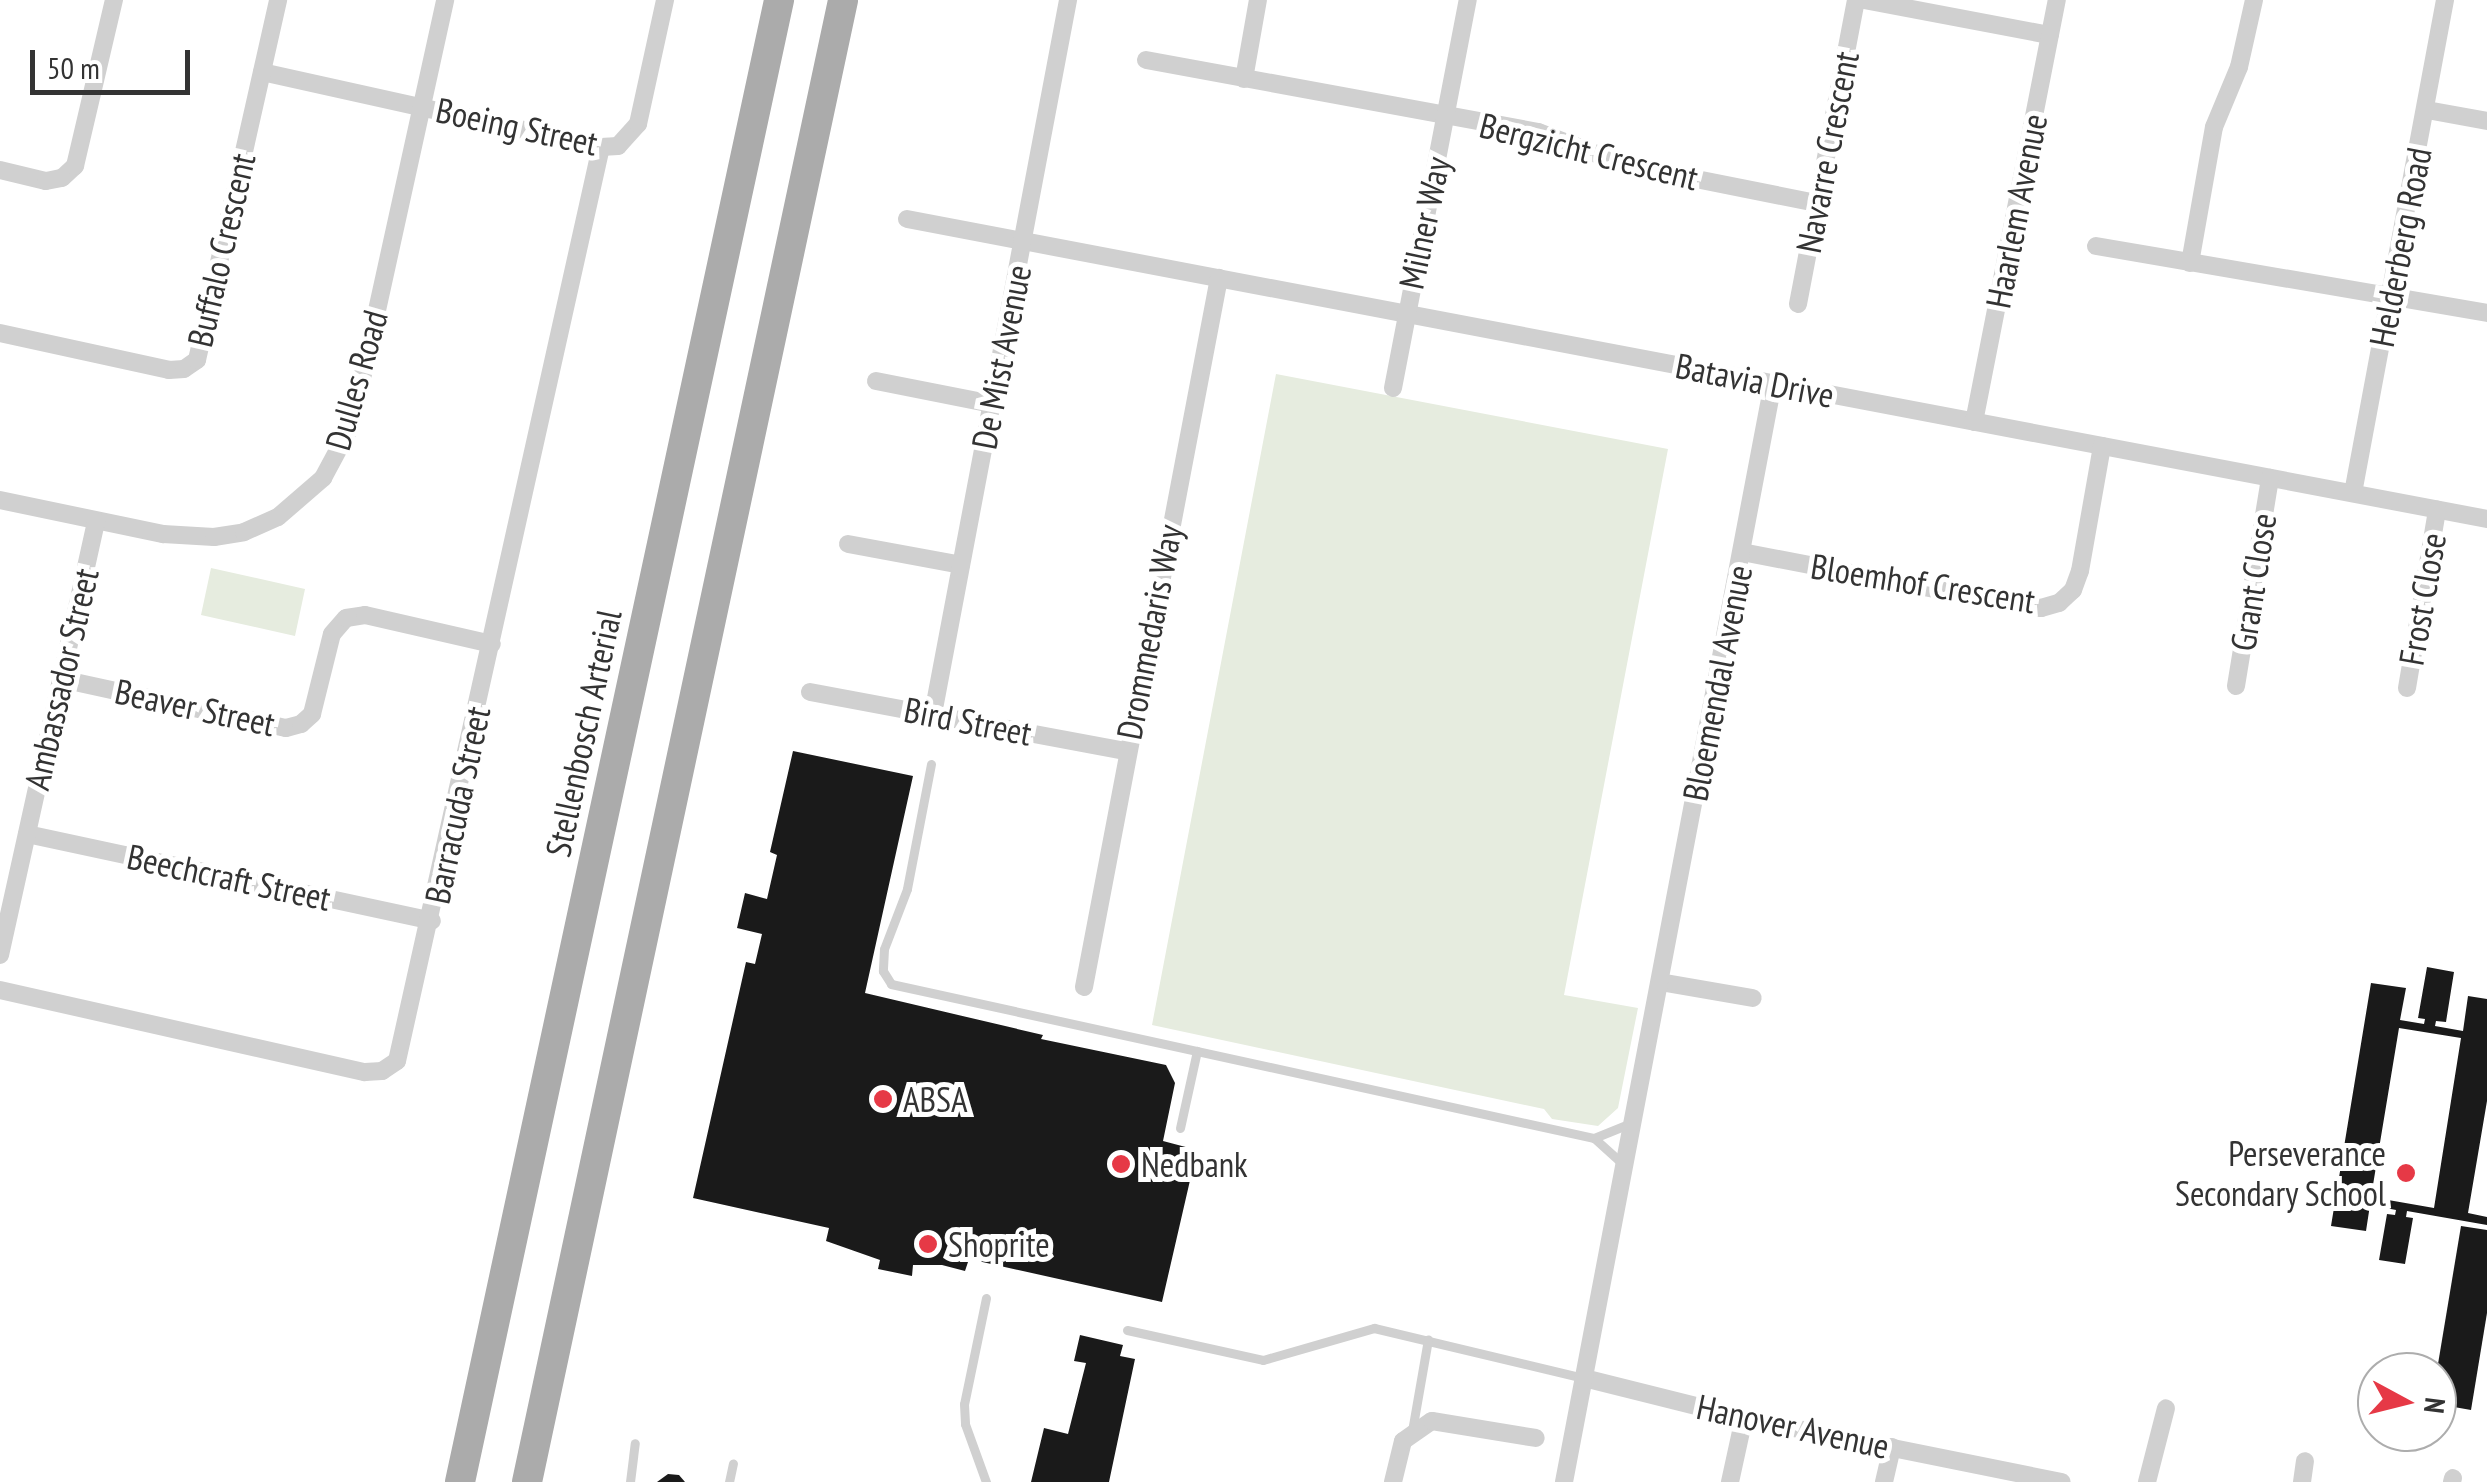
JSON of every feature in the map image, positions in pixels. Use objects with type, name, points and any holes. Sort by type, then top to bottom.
[{"type":"main road","name":"Stellenbosch Arterial","points":[[460,1482],[779,0]]},
{"type":"main road","points":[[526,1482],[843,0]]},
{"type":"main road","points":[[537,1482],[540,1421]]},
{"type":"street","points":[[0,170],[46,181],[62,178],[76,166],[114,0]]},
{"type":"street","name":"Buffalo Crescent","points":[[0,333],[169,370],[191,366],[201,353],[278,0]]},
{"type":"street","name":"Dulles Road","points":[[0,500],[180,537],[229,535],[278,517],[323,478],[352,424],[444,0]]},
{"type":"street","name":"Boeing Street","points":[[262,72],[602,147],[625,142],[636,130],[665,0]]},
{"type":"street","name":"De Mist Avenue","points":[[933,714],[1068,0]]},
{"type":"street","points":[[1244,79],[1258,0]]},
{"type":"street","name":"Milner Way","points":[[1394,388],[1405,314],[1468,0]]},
{"type":"street","name":"Navarre Crescent","points":[[1798,304],[1856,0]]},
{"type":"street","points":[[1864,0],[2050,34]]},
{"type":"street","name":"Haarlem Avenue","points":[[1974,422],[2057,0]]},
{"type":"street","points":[[2190,263],[2214,127],[2239,67],[2254,0]]},
{"type":"street","name":"Helderberg Road","points":[[2353,493],[2445,0]]},
{"type":"street","name":"Bergzicht Crescent","points":[[1146,60],[1549,134],[1626,165],[1816,203]]},
{"type":"street","points":[[2427,110],[2487,122]]},
{"type":"street","name":"Barracuda Street","points":[[0,990],[365,1072],[382,1072],[403,1053],[602,147]]},
{"type":"street","name":"Batavia Drive","points":[[907,219],[2487,519]]},
{"type":"street","points":[[2096,246],[2487,313]]},
{"type":"street","name":"Drommedaris Way","points":[[1084,988],[1125,751],[1219,278]]},
{"type":"street","points":[[876,381],[992,404]]},
{"type":"street","name":"Bloemendal Avenue","points":[[1564,1482],[1773,384]]},
{"type":"street","name":"Bloemhof Crescent","points":[[1742,552],[2016,605],[2040,608],[2059,603],[2072,590],[2080,571],[2102,446]]},
{"type":"street","name":"Grant Close","points":[[2236,686],[2270,478]]},
{"type":"street","name":"Frost Close","points":[[2407,688],[2438,510]]},
{"type":"street","name":"Ambassador Street","points":[[0,955],[96,521]]},
{"type":"street","points":[[848,544],[961,565]]},
{"type":"street","name":"Beaver Street","points":[[61,679],[286,728],[301,724],[312,714],[332,634],[346,618],[365,615],[492,644]]},
{"type":"street","name":"Bird Street","points":[[810,692],[1125,751]]},
{"type":"street","name":"Beechcraft Street","points":[[26,834],[432,921]]},
{"type":"street","points":[[1660,982],[1753,998]]},
{"type":"street","name":"Hanover Avenue","points":[[1584,1378],[1744,1418],[2062,1482]]},
{"type":"street","points":[[2147,1482],[2166,1408]]},
{"type":"street","points":[[1730,1482],[1744,1418]]},
{"type":"street","points":[[1393,1482],[1401,1445],[1412,1431],[1442,1420],[1536,1438]]},
{"type":"street","points":[[1884,1482],[1892,1447]]},
{"type":"street","points":[[2302,1482],[2305,1461]]},
{"type":"lane","points":[[931,764],[906,889],[884,949],[883,971],[890,984],[1594,1138],[1623,1164]]},
{"type":"lane","points":[[1180,1128],[1197,1051]]},
{"type":"lane","points":[[1594,1138],[1632,1124]]},
{"type":"lane","points":[[986,1298],[964,1404],[964,1424],[986,1482]]},
{"type":"lane","points":[[1127,1330],[1264,1360],[1360,1330],[1428,1338],[1584,1378]]},
{"type":"lane","points":[[1412,1431],[1428,1338]]},
{"type":"lane","points":[[630,1482],[635,1443]]},
{"type":"lane","points":[[729,1482],[733,1463]]},
{"type":"shaded area","points":[[1276,374],[1668,449],[1564,995],[1638,1008],[1618,1108],[1598,1126],[1552,1119],[1544,1109],[1152,1025]]},
{"type":"shaded area","points":[[211,568],[305,589],[295,636],[201,615]]},
{"type":"building","points":[[793,751],[913,776],[865,993],[1043,1035],[1041,1039],[1166,1065],[1175,1083],[1163,1141],[1197,1150],[1162,1302],[969,1259],[965,1271],[942,1265],[913,1265],[912,1276],[878,1269],[880,1260],[826,1241],[829,1228],[693,1198],[746,962],[755,964],[762,934],[737,928],[745,893],[767,899],[777,855],[770,852]]},
{"type":"building","points":[[2427,967],[2454,972],[2446,1022],[2436,1021],[2435,1026],[2463,1031],[2468,996],[2487,999],[2487,1101],[2468,1213],[2487,1217],[2487,1225],[2407,1211],[2406,1217],[2413,1218],[2405,1264],[2379,1260],[2387,1214],[2395,1215],[2396,1210],[2370,1205],[2366,1231],[2331,1226],[2371,983],[2406,988],[2400,1020],[2424,1024],[2425,1019],[2418,1018]],"holes":[[[2399,1028],[2461,1038],[2434,1208],[2371,1197]]]},
{"type":"building","points":[[2461,1226],[2487,1230],[2487,1313],[2471,1410],[2457,1408],[2457,1352],[2440,1352]]},
{"type":"building","points":[[1080,1335],[1123,1345],[1120,1356],[1135,1359],[1109,1482],[1031,1482],[1044,1428],[1068,1434],[1086,1363],[1074,1361]]},
{"type":"building","points":[[668,1474],[679,1475],[685,1482],[657,1482]]},
{"type":"place","name":"ABSA","points":[[883,1099]]},
{"type":"place","name":"Nedbank","points":[[1121,1164]]},
{"type":"place","name":"Perseverance Secondary School","points":[[2406,1173]]},
{"type":"place","name":"Shoprite","points":[[928,1244]]}]
